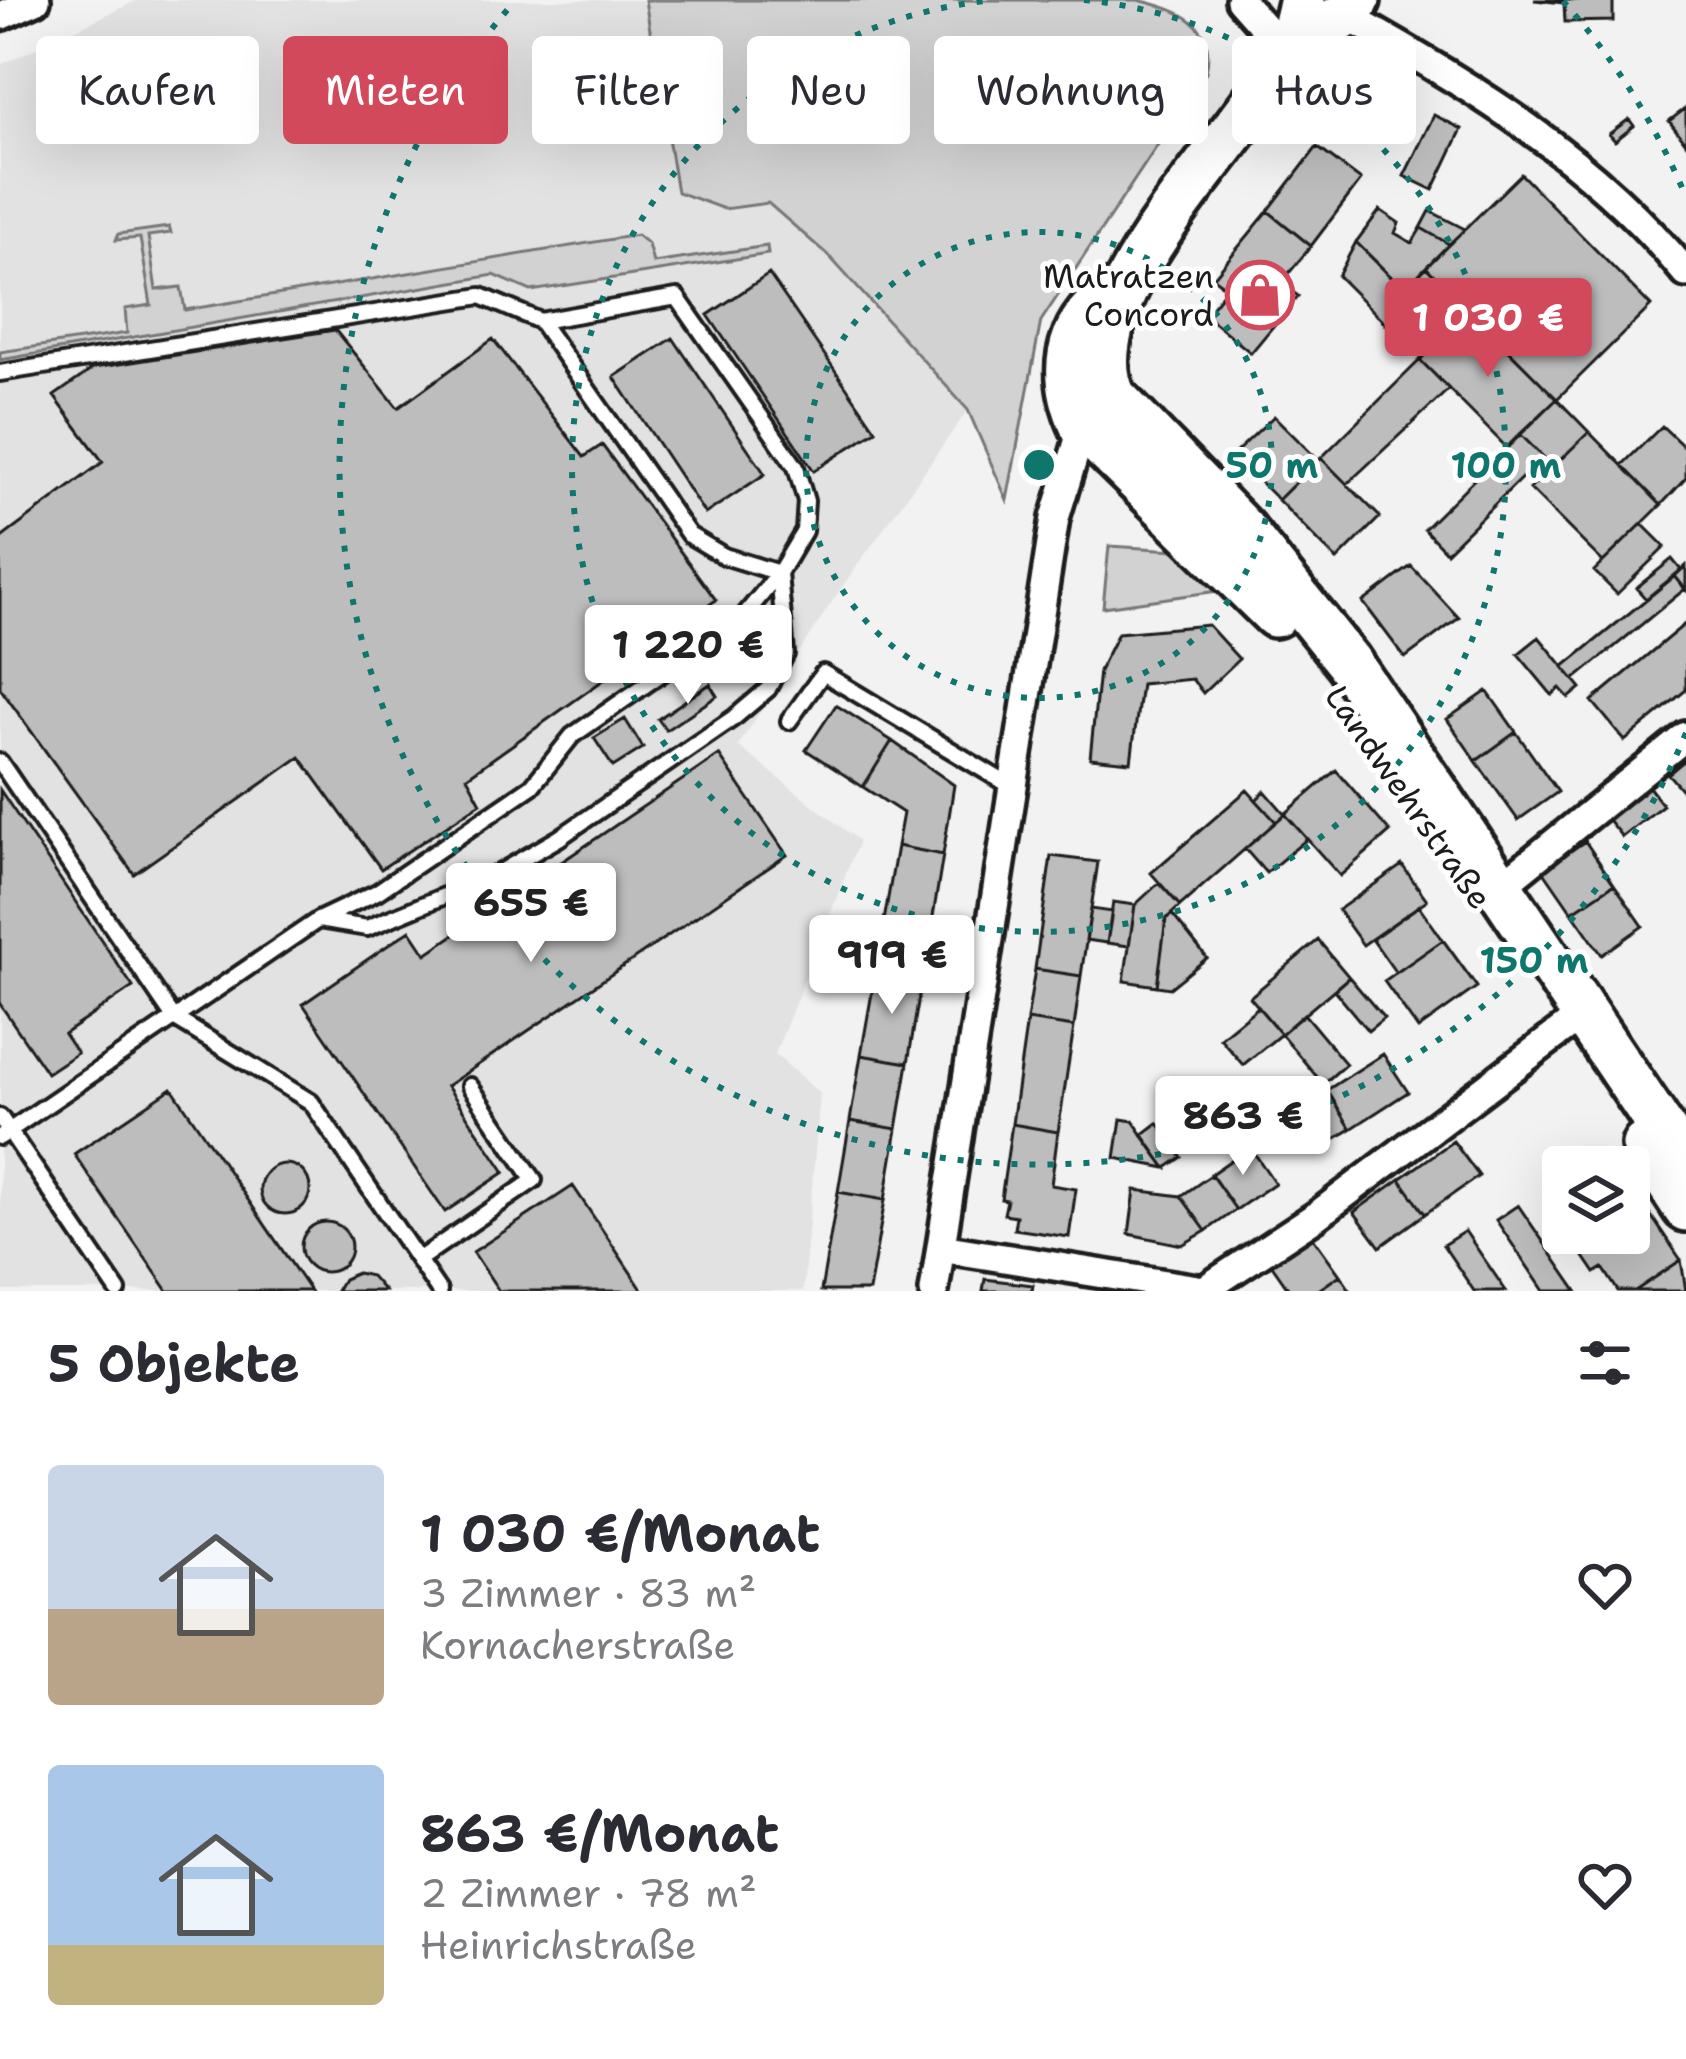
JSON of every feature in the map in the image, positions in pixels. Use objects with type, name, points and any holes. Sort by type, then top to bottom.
[{"type":"main road","points":[[1291,36],[1302,0]]},
{"type":"main road","points":[[1311,36],[1351,8]]},
{"type":"main road","points":[[1098,412],[1069,396],[1073,341],[1089,310],[1130,279],[1232,131]]},
{"type":"main road","name":"Landwehrstraße","points":[[1098,412],[1242,530],[1298,598],[1502,886],[1686,1208]]},
{"type":"main road","name":"Landwehrstraße","points":[[1098,412],[1290,631],[1686,1165]]},
{"type":"street","points":[[0,16],[36,0]]},
{"type":"street","points":[[1240,0],[1271,36]]},
{"type":"street","points":[[1351,8],[1473,86],[1593,175],[1630,208],[1686,274]]},
{"type":"street","points":[[934,1291],[1055,518],[1098,412]]},
{"type":"street","points":[[1502,886],[1686,736]]},
{"type":"street","points":[[941,1248],[1204,1291],[1246,1280],[1576,1020]]},
{"type":"lane","points":[[0,373],[481,296],[540,321],[689,536],[724,556],[778,573]]},
{"type":"lane","points":[[118,1291],[3,1128],[318,920],[377,892],[532,786],[572,736],[743,617],[804,531],[806,501],[796,467],[677,297],[540,321]]},
{"type":"lane","points":[[318,920],[367,928],[496,874],[736,717],[768,689],[786,654],[778,573]]},
{"type":"lane","points":[[789,721],[824,674],[1012,787]]},
{"type":"lane","points":[[0,762],[174,1018],[311,1102],[439,1291]]},
{"type":"lane","points":[[418,1260],[534,1180],[470,1085]]},
{"type":"shaded area","points":[[138,0],[645,0],[651,36],[532,36],[532,144],[669,144],[677,192],[724,209],[768,203],[829,256],[968,410],[837,594],[738,746],[859,841],[775,1054],[820,1094],[803,1291],[0,1291],[0,65],[36,48],[36,144],[259,144],[259,36],[62,36]]},
{"type":"shaded area","points":[[645,0],[1138,0],[1180,14],[1200,30],[1203,36],[934,36],[934,144],[1158,144],[1041,321],[1007,500],[968,410],[829,256],[768,203],[724,209],[677,192],[669,144],[723,144],[723,36],[651,36]]},
{"type":"shaded area","points":[[169,227],[171,233],[148,236],[156,290],[181,287],[185,310],[637,235],[648,244],[653,263],[767,246],[768,254],[531,291],[494,275],[0,360],[0,352],[127,333],[125,309],[151,305],[140,238],[116,240],[118,234]]},
{"type":"shaded area","points":[[1109,546],[1193,551],[1233,589],[1103,607]]},
{"type":"building","points":[[1534,0],[1613,0],[1613,21],[1565,22],[1564,3]]},
{"type":"building","points":[[1686,108],[1686,143],[1669,121]]},
{"type":"building","points":[[1434,115],[1462,129],[1433,190],[1404,176]]},
{"type":"building","points":[[1629,119],[1634,126],[1615,141],[1609,134]]},
{"type":"building","points":[[1317,147],[1361,180],[1311,246],[1268,211]]},
{"type":"building","points":[[1521,174],[1651,306],[1557,399],[1426,267]]},
{"type":"building","points":[[1380,210],[1399,223],[1395,233],[1412,243],[1421,228],[1449,244],[1404,290],[1356,242]]},
{"type":"building","points":[[1268,211],[1311,246],[1281,283],[1298,296],[1251,353],[1205,315],[1227,288],[1213,278]]},
{"type":"building","points":[[1430,211],[1465,229],[1449,244],[1421,228]]},
{"type":"building","points":[[1356,242],[1428,313],[1401,339],[1338,276]]},
{"type":"building","points":[[1426,267],[1469,311],[1447,333],[1404,290]]},
{"type":"building","points":[[769,274],[876,430],[814,471],[708,315]]},
{"type":"building","points":[[1469,311],[1557,399],[1507,448],[1420,360]]},
{"type":"building","points":[[335,330],[398,408],[493,339],[584,457],[602,445],[716,600],[467,777],[481,803],[381,869],[300,757],[134,874],[0,688],[0,539],[103,462],[54,396],[94,368]]},
{"type":"building","points":[[673,338],[765,474],[705,514],[614,377]]},
{"type":"building","points":[[1420,360],[1449,389],[1347,484],[1321,458]]},
{"type":"building","points":[[1557,399],[1589,432],[1553,467],[1520,434]]},
{"type":"building","points":[[1274,416],[1318,460],[1278,500],[1233,455]]},
{"type":"building","points":[[1662,426],[1686,449],[1686,478],[1661,505],[1622,465]]},
{"type":"building","points":[[1589,432],[1661,505],[1603,562],[1530,489]]},
{"type":"building","points":[[1520,434],[1543,457],[1446,552],[1424,529]]},
{"type":"building","points":[[1321,458],[1380,517],[1337,560],[1278,500]]},
{"type":"building","points":[[1642,524],[1665,547],[1617,594],[1594,571]]},
{"type":"building","points":[[1672,559],[1681,570],[1646,599],[1636,588]]},
{"type":"building","points":[[1411,566],[1459,618],[1405,658],[1363,602]]},
{"type":"building","points":[[1686,566],[1686,590],[1675,576]]},
{"type":"building","points":[[1675,576],[1685,589],[1574,680],[1563,667]]},
{"type":"building","points":[[1686,623],[1686,690],[1625,741],[1592,701]]},
{"type":"building","points":[[1208,625],[1239,659],[1203,693],[1192,679],[1141,684],[1131,762],[1090,758],[1099,671],[1118,633]]},
{"type":"building","points":[[1539,637],[1581,688],[1569,698],[1560,688],[1552,695],[1518,654]]},
{"type":"building","points":[[710,684],[717,696],[666,730],[658,719]]},
{"type":"building","points":[[1487,691],[1516,732],[1476,761],[1447,719]]},
{"type":"building","points":[[836,705],[892,741],[863,787],[806,750]]},
{"type":"building","points":[[625,719],[643,748],[613,767],[594,738]]},
{"type":"building","points":[[1516,732],[1558,792],[1518,820],[1476,761]]},
{"type":"building","points":[[892,741],[954,785],[943,855],[897,846],[903,813],[863,787]]},
{"type":"building","points":[[719,755],[787,855],[447,1086],[505,1172],[445,1212],[303,1004],[410,930],[426,954]]},
{"type":"building","points":[[1686,759],[1686,795],[1668,774]]},
{"type":"building","points":[[1336,770],[1390,832],[1340,876],[1285,814]]},
{"type":"building","points":[[1645,782],[1663,805],[1622,837],[1604,815]]},
{"type":"building","points":[[0,790],[133,987],[64,1034],[77,1053],[47,1073],[0,1004]]},
{"type":"building","points":[[1247,790],[1276,822],[1180,906],[1151,873]]},
{"type":"building","points":[[1265,791],[1285,814],[1276,822],[1256,800]]},
{"type":"building","points":[[1285,814],[1307,839],[1266,873],[1245,849]]},
{"type":"building","points":[[1585,841],[1614,884],[1572,912],[1543,870]]},
{"type":"building","points":[[897,846],[943,855],[931,929],[884,921]]},
{"type":"building","points":[[1051,856],[1098,862],[1081,976],[1035,969]]},
{"type":"building","points":[[1402,865],[1427,900],[1363,945],[1338,910]]},
{"type":"building","points":[[1159,883],[1180,906],[1166,919],[1157,986],[1124,981],[1135,905]]},
{"type":"building","points":[[1614,884],[1643,926],[1602,955],[1572,912]]},
{"type":"building","points":[[1113,902],[1135,905],[1129,946],[1107,943]]},
{"type":"building","points":[[1419,906],[1443,940],[1396,973],[1372,939]]},
{"type":"building","points":[[1091,909],[1112,912],[1107,943],[1086,940]]},
{"type":"building","points":[[1172,914],[1207,958],[1170,988],[1157,986],[1166,919]]},
{"type":"building","points":[[884,921],[931,929],[922,978],[876,970]]},
{"type":"building","points":[[1318,940],[1349,977],[1281,1034],[1250,997]]},
{"type":"building","points":[[1443,940],[1477,987],[1418,1029],[1384,981]]},
{"type":"building","points":[[1035,969],[1081,976],[1074,1027],[1027,1020]]},
{"type":"building","points":[[876,970],[922,978],[908,1063],[861,1055]]},
{"type":"building","points":[[1349,977],[1384,1018],[1368,1031],[1334,990]]},
{"type":"building","points":[[1258,1007],[1281,1034],[1243,1065],[1220,1038]]},
{"type":"building","points":[[1304,1014],[1346,1064],[1323,1084],[1281,1034]]},
{"type":"building","points":[[1027,1020],[1074,1027],[1058,1132],[1012,1124]]},
{"type":"building","points":[[1383,1054],[1408,1092],[1351,1129],[1327,1090]]},
{"type":"building","points":[[861,1055],[908,1063],[897,1129],[850,1121]]},
{"type":"building","points":[[172,1088],[310,1291],[168,1291],[74,1154]]},
{"type":"building","points":[[1327,1090],[1351,1129],[1312,1153],[1287,1115]]},
{"type":"building","points":[[1121,1119],[1133,1121],[1166,1168],[1115,1158]]},
{"type":"building","points":[[850,1121],[897,1129],[885,1200],[838,1192]]},
{"type":"building","points":[[1158,1123],[1182,1157],[1166,1168],[1142,1135]]},
{"type":"building","points":[[1012,1124],[1058,1132],[1051,1185],[1076,1189],[1069,1237],[1014,1229],[1016,1216],[1004,1214],[1007,1200],[1001,1199]]},
{"type":"building","points":[[1453,1141],[1479,1176],[1425,1214],[1400,1179]]},
{"type":"building","points":[[1250,1147],[1275,1183],[1236,1210],[1211,1174]]},
{"type":"building","points":[[285,1164],[303,1171],[310,1189],[303,1207],[285,1214],[267,1207],[260,1189],[267,1171]]},
{"type":"building","points":[[1211,1175],[1236,1210],[1206,1231],[1181,1196]]},
{"type":"building","points":[[1400,1179],[1425,1214],[1380,1247],[1354,1212]]},
{"type":"building","points":[[573,1186],[643,1291],[499,1291],[473,1252]]},
{"type":"building","points":[[1135,1190],[1181,1196],[1206,1231],[1182,1245],[1129,1234]]},
{"type":"building","points":[[838,1192],[885,1200],[869,1291],[821,1291]]},
{"type":"building","points":[[1518,1205],[1542,1240],[1542,1254],[1552,1254],[1577,1291],[1544,1291],[1496,1220]]},
{"type":"building","points":[[1650,1214],[1681,1260],[1635,1291],[1618,1291],[1603,1268],[1595,1273],[1582,1254],[1650,1254]]},
{"type":"building","points":[[326,1222],[344,1229],[351,1247],[344,1265],[326,1272],[308,1265],[301,1247],[308,1229]]},
{"type":"building","points":[[1465,1231],[1506,1291],[1474,1291],[1443,1245]]},
{"type":"building","points":[[1310,1233],[1340,1275],[1317,1291],[1290,1291],[1269,1261]]},
{"type":"building","points":[[1681,1260],[1686,1291],[1635,1291]]},
{"type":"building","points":[[357,1273],[371,1276],[384,1291],[336,1291],[343,1279]]},
{"type":"building","points":[[1340,1275],[1351,1291],[1317,1291]]},
{"type":"building","points":[[985,1279],[1033,1285],[1032,1291],[983,1291]]},
{"type":"place","name":"Matratzen Concord","points":[[1260,295]]}]
